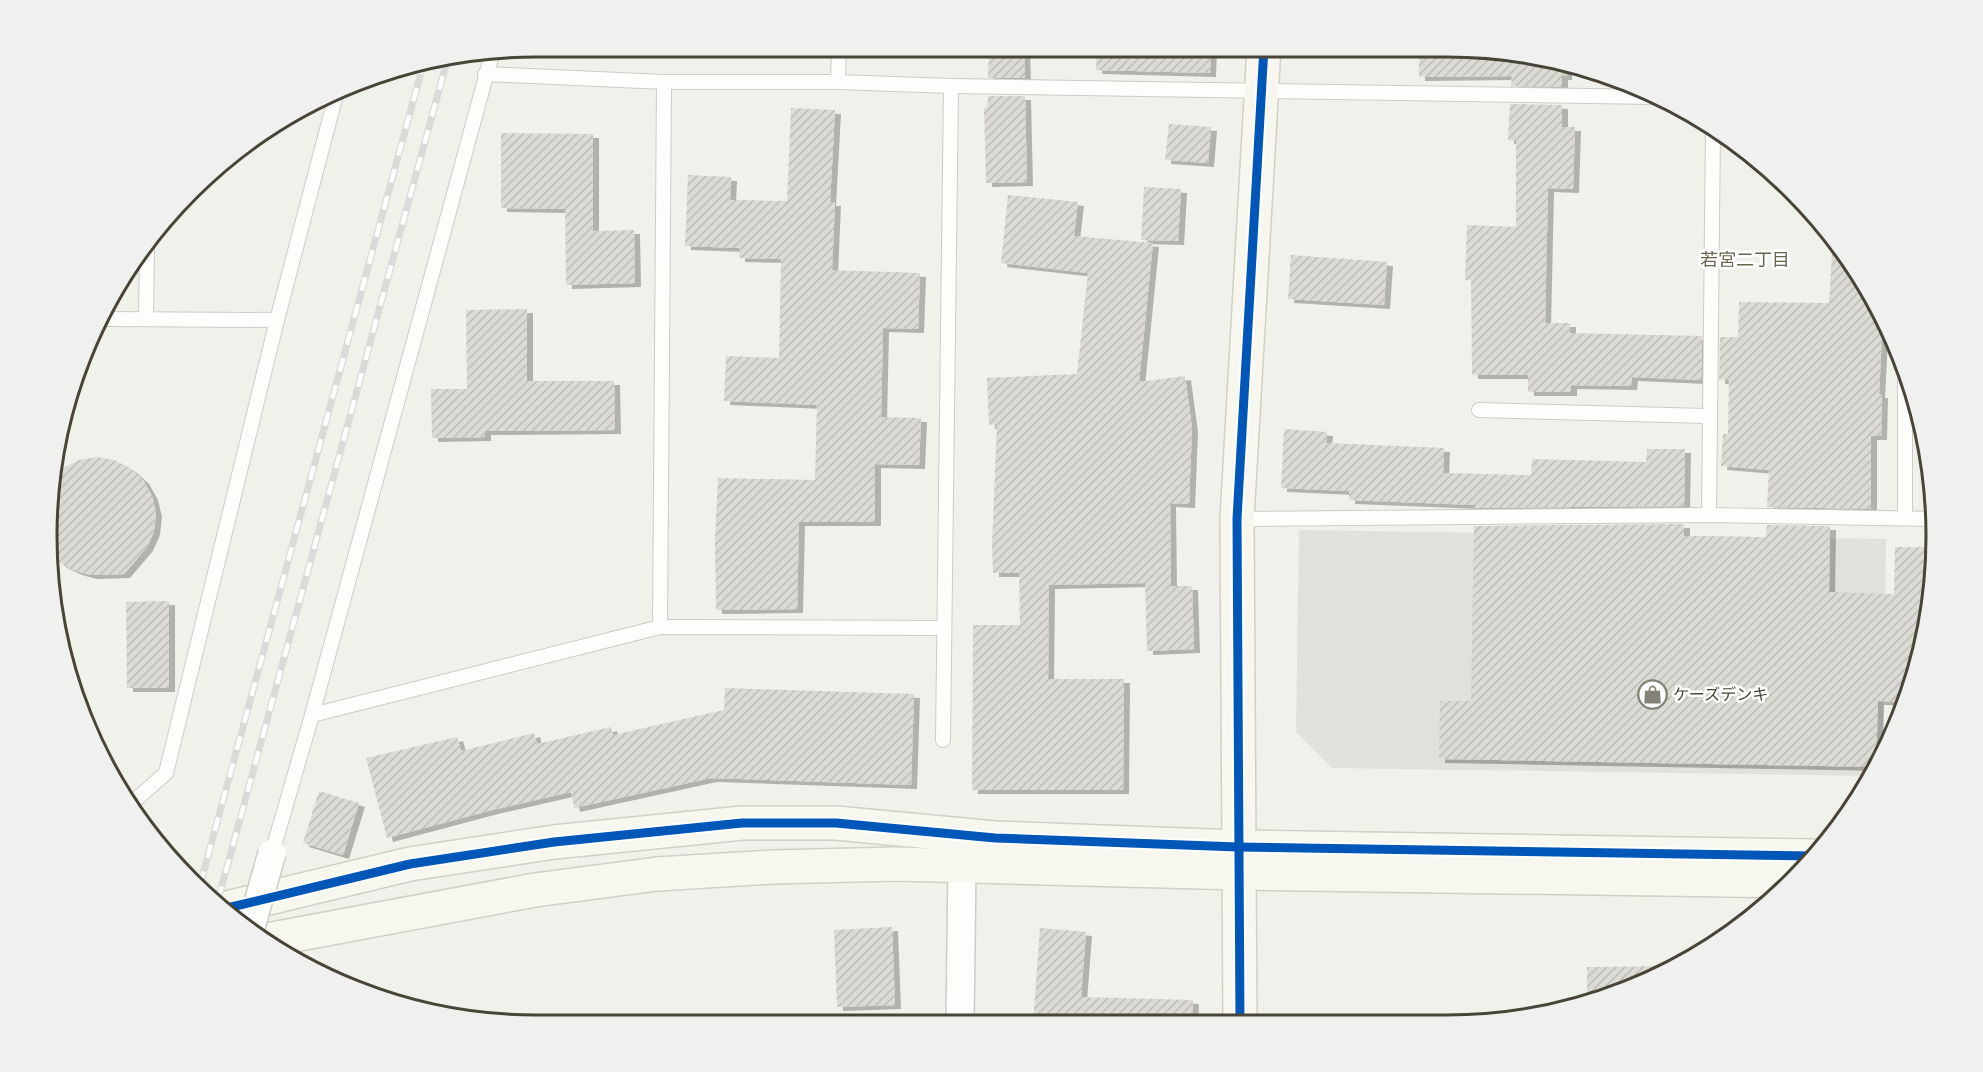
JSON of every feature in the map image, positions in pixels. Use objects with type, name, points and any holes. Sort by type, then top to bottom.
[{"type":"street","points":[[1240,1015],[1237,519],[1263,57]]},
{"type":"street","points":[[233,907],[410,864],[554,842],[742,823],[836,823],[1239,860],[1780,880]]},
{"type":"street","points":[[252,922],[272,853]]},
{"type":"street","points":[[276,938],[535,890],[657,874],[783,867],[1239,860],[1803,856]]},
{"type":"street","points":[[960,1015],[962,866]]},
{"type":"lane","points":[[838,82],[839,57]]},
{"type":"lane","points":[[272,853],[312,715],[490,59]]},
{"type":"lane","points":[[485,75],[664,82],[838,82],[951,86],[1638,97]]},
{"type":"lane","points":[[660,627],[664,82]]},
{"type":"lane","points":[[943,740],[951,86]]},
{"type":"lane","points":[[136,799],[166,773],[277,320],[334,101]]},
{"type":"lane","points":[[1709,515],[1708,416],[1713,138]]},
{"type":"lane","points":[[146,319],[147,257]]},
{"type":"lane","points":[[109,319],[277,320]]},
{"type":"lane","points":[[1905,395],[1905,518]]},
{"type":"lane","points":[[1479,410],[1708,416]]},
{"type":"lane","points":[[1237,519],[1709,515],[1925,519]]},
{"type":"lane","points":[[312,715],[660,627],[943,628]]},
{"type":"shaded area","points":[[1299,530],[1886,539],[1883,734],[1862,776],[1332,768],[1296,732]]},
{"type":"building","points":[[989,57],[1024,57],[1025,78],[988,78]]},
{"type":"building","points":[[1097,57],[1211,57],[1210,73],[1096,70]]},
{"type":"building","points":[[1419,57],[1510,61],[1566,72],[1566,76],[1562,76],[1562,87],[1511,86],[1512,76],[1419,77]]},
{"type":"building","points":[[988,96],[1025,96],[1027,182],[986,183],[984,108],[987,108]]},
{"type":"building","points":[[1510,104],[1562,105],[1562,127],[1575,127],[1573,189],[1548,188],[1545,323],[1570,323],[1570,333],[1702,336],[1701,380],[1632,377],[1631,386],[1571,385],[1571,392],[1528,392],[1528,375],[1472,375],[1471,280],[1465,280],[1467,225],[1516,227],[1516,141],[1508,140]]},
{"type":"building","points":[[791,108],[835,110],[830,202],[835,202],[832,270],[920,273],[918,329],[883,328],[881,417],[921,418],[919,465],[875,464],[875,522],[799,522],[797,609],[716,610],[715,540],[718,478],[815,480],[817,405],[724,401],[726,356],[779,358],[781,259],[739,258],[739,248],[685,246],[688,175],[731,177],[730,200],[787,201]]},
{"type":"building","points":[[1169,124],[1211,127],[1208,163],[1165,160]]},
{"type":"building","points":[[501,133],[593,134],[593,231],[634,230],[635,283],[566,285],[565,209],[501,208]]},
{"type":"building","points":[[1144,187],[1181,189],[1178,241],[1141,240]]},
{"type":"building","points":[[1008,195],[1078,202],[1074,236],[1153,243],[1139,382],[1185,376],[1192,428],[1189,504],[1170,503],[1171,586],[1192,586],[1194,649],[1147,651],[1145,583],[1049,585],[1048,679],[1124,679],[1123,790],[972,790],[973,625],[1020,625],[1019,573],[993,573],[997,424],[989,425],[987,378],[1077,374],[1088,273],[1001,263]]},
{"type":"building","points":[[1832,251],[1862,297],[1882,335],[1879,394],[1882,394],[1881,436],[1871,436],[1871,509],[1767,507],[1769,470],[1721,466],[1723,434],[1728,434],[1729,380],[1719,380],[1720,337],[1738,337],[1739,302],[1829,303]]},
{"type":"building","points":[[1291,255],[1387,262],[1384,305],[1288,299]]},
{"type":"building","points":[[527,309],[527,381],[614,381],[615,430],[485,431],[485,437],[432,438],[431,389],[467,389],[466,310]]},
{"type":"building","points":[[1284,429],[1327,432],[1326,443],[1444,448],[1443,473],[1531,475],[1532,459],[1646,462],[1647,449],[1685,449],[1684,506],[1475,508],[1475,505],[1349,500],[1349,491],[1281,488]]},
{"type":"building","points":[[97,457],[114,460],[130,468],[143,480],[152,496],[156,513],[154,531],[147,547],[124,574],[91,575],[76,571],[58,561],[58,505],[62,469],[79,460]]},
{"type":"building","points":[[1684,524],[1684,536],[1766,537],[1767,525],[1830,526],[1829,592],[1894,594],[1895,547],[1926,547],[1922,599],[1910,660],[1897,702],[1878,701],[1877,749],[1867,767],[1439,759],[1440,701],[1471,701],[1474,526]]},
{"type":"building","points":[[169,601],[169,688],[127,688],[126,602]]},
{"type":"building","points":[[725,688],[914,694],[911,785],[711,778],[574,808],[571,792],[387,838],[366,758],[457,737],[461,751],[534,733],[537,744],[611,727],[613,735],[724,710]]},
{"type":"building","points":[[319,791],[359,803],[343,855],[303,843]]},
{"type":"building","points":[[892,927],[895,1005],[837,1007],[834,930]]},
{"type":"building","points":[[1040,928],[1086,932],[1081,997],[1193,1000],[1192,1015],[1034,1015]]},
{"type":"building","points":[[1659,966],[1587,994],[1587,967]]},
{"type":"railway","points":[[219,895],[446,66]]},
{"type":"railway","points":[[202,879],[421,71]]},
{"type":"cycle path","points":[[1240,1015],[1237,519],[1263,57]]},
{"type":"cycle path","points":[[233,907],[410,864],[554,842],[742,823],[836,823],[995,838],[1238,847],[1803,856]]},
{"type":"place","name":"ケーズデンキ","points":[[1652,694]]},
{"type":"district","name":"若宮二丁目","points":[[1745,260]]}]
